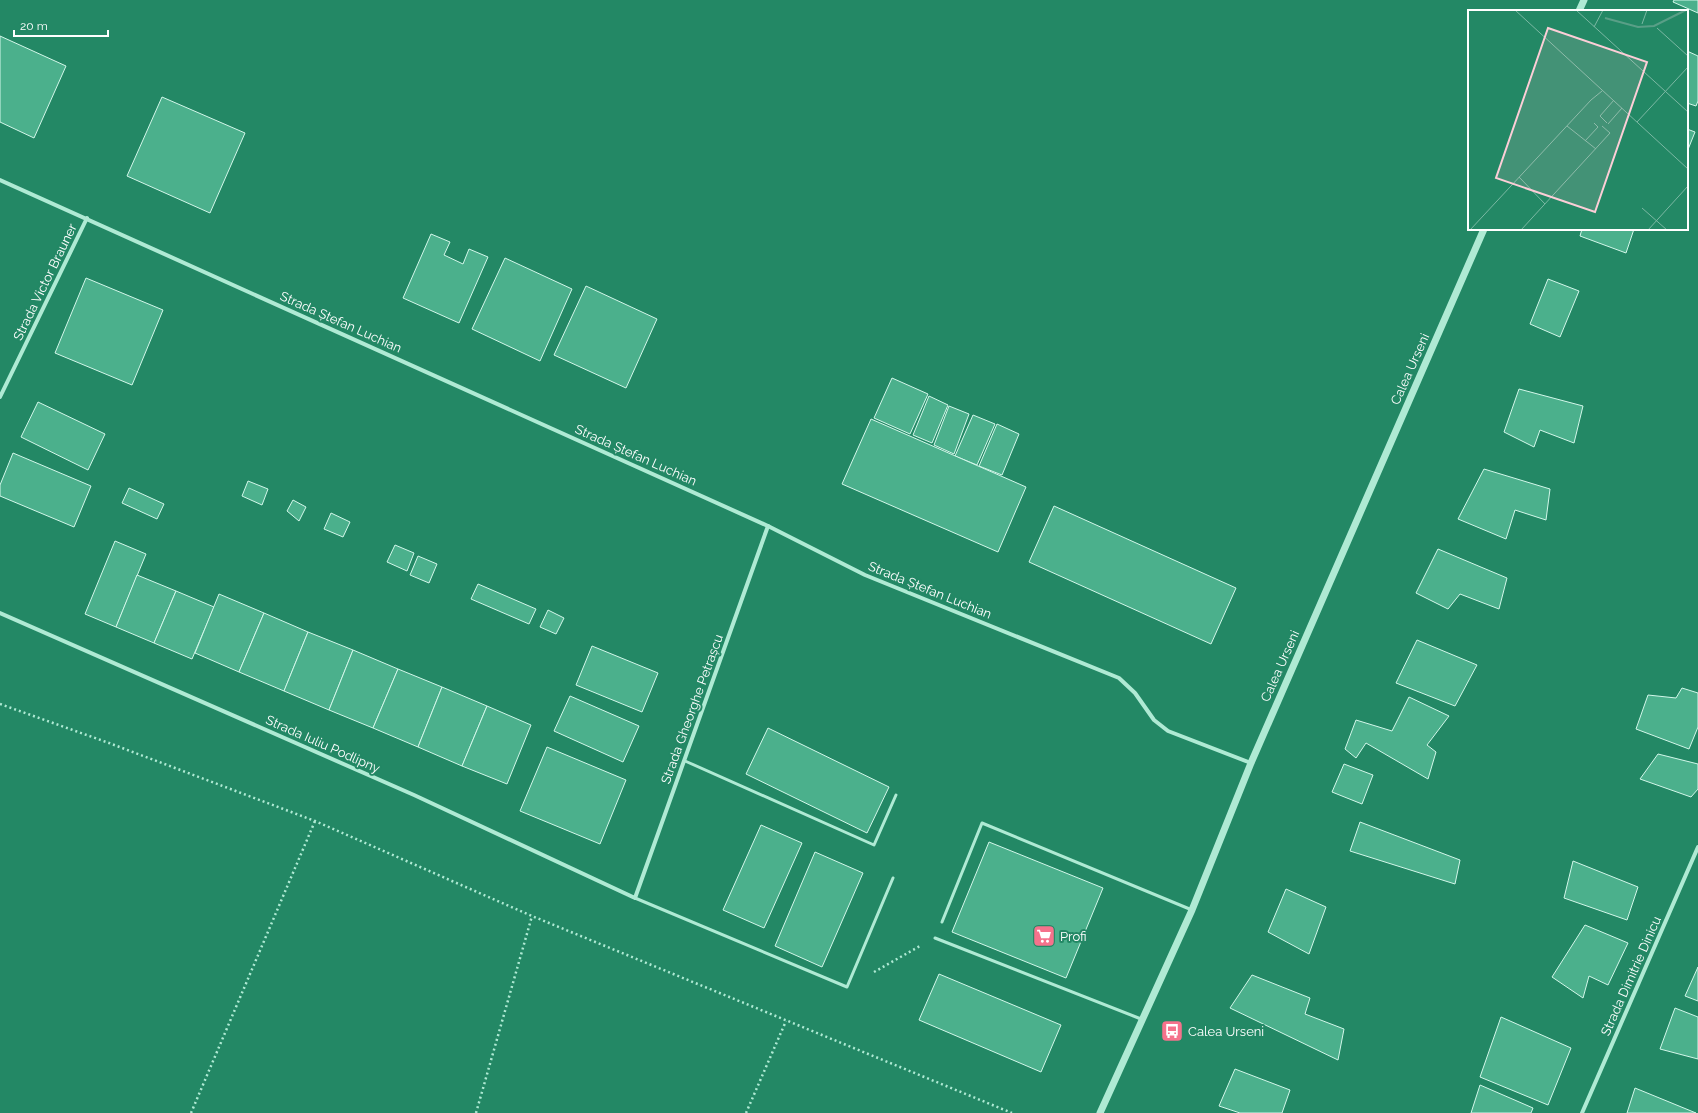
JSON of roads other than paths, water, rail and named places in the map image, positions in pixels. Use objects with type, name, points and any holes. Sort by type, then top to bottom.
[{"type":"street","points":[[1579,10],[1584,0]]},
{"type":"street","name":"Strada Ștefan Luchian","points":[[0,180],[768,526],[865,575],[1119,678],[1135,693],[1154,720],[1168,731],[1251,763]]},
{"type":"street","name":"Strada Victor Brauner","points":[[0,397],[87,218]]},
{"type":"street","name":"Calea Urseni","points":[[1100,1113],[1192,910],[1251,763],[1484,230]]},
{"type":"street","name":"Strada Gheorghe Petrașcu","points":[[635,898],[768,526]]},
{"type":"street","name":"Strada Iuliu Podlipny","points":[[0,613],[414,795],[635,898]]},
{"type":"street","name":"Strada Dimitrie Dinicu","points":[[1582,1113],[1698,847]]},
{"type":"lane","points":[[685,761],[874,845],[896,795]]},
{"type":"lane","points":[[942,922],[982,823],[1192,910]]},
{"type":"lane","points":[[635,898],[847,987],[893,878]]},
{"type":"lane","points":[[935,938],[1143,1020]]},
{"type":"place","name":"Profi","points":[[1044,936]]},
{"type":"place","name":"Calea Urseni","points":[[1172,1031]]}]
